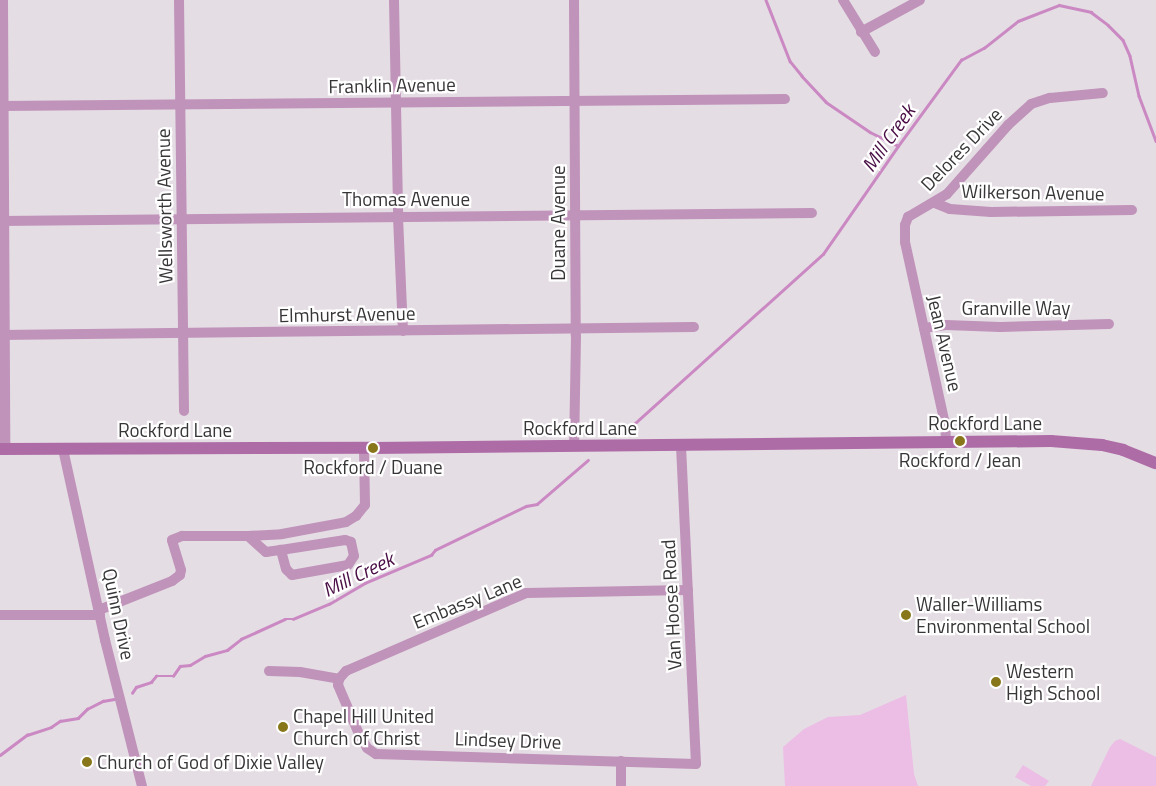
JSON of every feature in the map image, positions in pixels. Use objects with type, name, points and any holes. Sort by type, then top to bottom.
[{"type":"main road","name":"Rockford Lane","points":[[2,449],[1082,442],[1123,450],[1156,463]]},
{"type":"street","points":[[2,0],[2,449]]},
{"type":"street","name":"Wellsworth Avenue","points":[[179,0],[184,411]]},
{"type":"street","points":[[394,0],[398,102],[398,217],[403,332]]},
{"type":"street","name":"Duane Avenue","points":[[574,0],[576,215],[574,446]]},
{"type":"street","points":[[843,0],[875,52]]},
{"type":"street","points":[[861,32],[920,0]]},
{"type":"street","name":"Delores Drive","points":[[913,281],[905,242],[905,225],[911,214],[934,203],[947,194],[1008,125],[1031,104],[1050,98],[1102,93]]},
{"type":"street","name":"Franklin Avenue","points":[[2,106],[785,99]]},
{"type":"street","name":"Wilkerson Avenue","points":[[934,203],[950,209],[1016,213],[1132,210]]},
{"type":"street","name":"Thomas Avenue","points":[[2,221],[812,213]]},
{"type":"street","name":"Jean Avenue","points":[[913,281],[945,424],[946,442]]},
{"type":"street","name":"Granville Way","points":[[924,328],[946,325],[1000,327],[1109,324]]},
{"type":"street","name":"Elmhurst Avenue","points":[[2,335],[576,330],[694,327]]},
{"type":"street","name":"Van Hoose Road","points":[[681,445],[696,764]]},
{"type":"street","points":[[0,615],[99,612],[172,581],[180,575],[180,570],[172,540],[182,536],[282,534],[346,522],[356,516],[365,505],[364,448]]},
{"type":"street","name":"Quinn Drive","points":[[63,449],[99,612],[142,786]]},
{"type":"street","points":[[248,536],[266,552],[345,540],[351,542],[354,556],[348,565],[292,575],[286,569],[281,550]]},
{"type":"street","name":"Embassy Lane","points":[[339,679],[346,671],[526,593],[688,590]]},
{"type":"street","points":[[269,671],[300,672],[339,679]]},
{"type":"street","name":"Lindsey Drive","points":[[339,679],[338,685],[366,748],[376,754],[696,764]]},
{"type":"street","points":[[621,761],[621,786]]},
{"type":"shaded area","points":[[906,695],[914,774],[918,786],[785,786],[783,747],[804,729],[828,717],[860,715]]},
{"type":"shaded area","points":[[1120,739],[1156,757],[1156,786],[1091,786],[1110,747],[1115,741]]},
{"type":"shaded area","points":[[1023,765],[1049,781],[1045,786],[1031,786],[1015,777]]},
{"type":"waterway","points":[[766,0],[790,61],[802,76],[826,102],[870,132],[897,145]]},
{"type":"waterway","name":"Mill Creek","points":[[623,434],[823,254],[961,60],[984,48],[1018,21],[1059,5],[1091,12],[1108,25],[1123,40],[1130,56],[1139,96],[1156,141]]},
{"type":"waterway","name":"Mill Creek","points":[[132,693],[136,687],[151,682],[156,676],[173,676],[180,666],[190,665],[205,656],[227,650],[241,639],[285,619],[293,619],[329,604],[365,583],[431,555],[435,550],[526,506],[537,504],[588,460]]},
{"type":"waterway","name":"Mill Creek","points":[[0,755],[27,735],[51,727],[60,721],[78,718],[87,709],[103,701],[114,699]]},
{"type":"place","name":"Rockford / Jean","points":[[960,441]]},
{"type":"place","name":"Rockford / Duane","points":[[373,448]]},
{"type":"place","name":"Waller-Williams Environmental School","points":[[906,615]]},
{"type":"place","name":"Western High School","points":[[996,682]]},
{"type":"place","name":"Chapel Hill United Church of Christ","points":[[283,727]]},
{"type":"place","name":"Church of God of Dixie Valley","points":[[87,762]]}]
